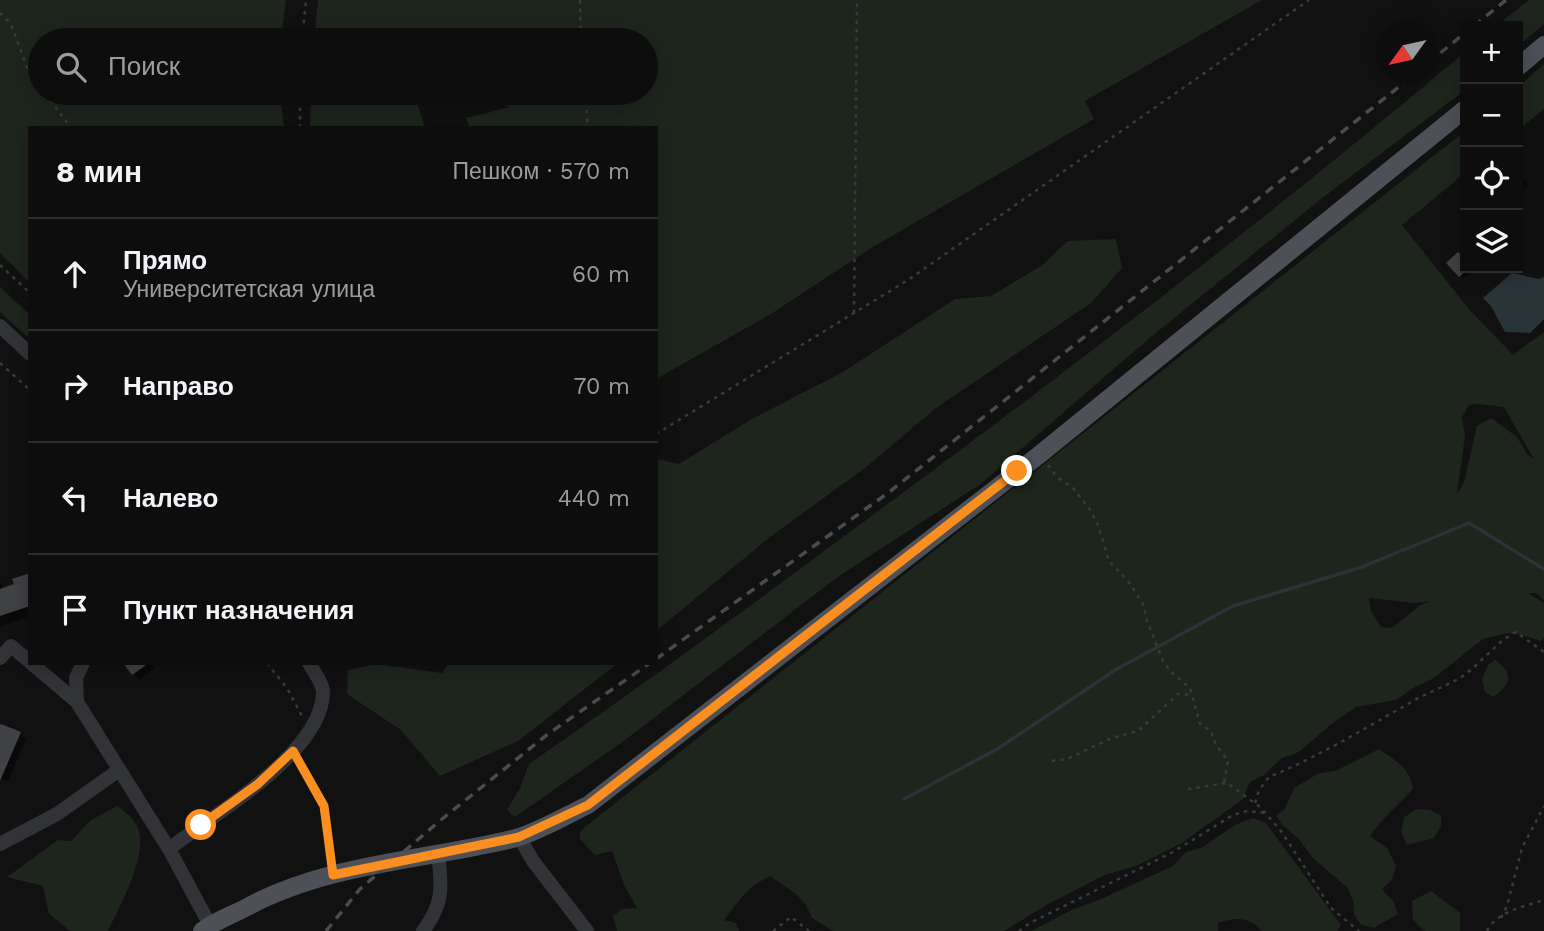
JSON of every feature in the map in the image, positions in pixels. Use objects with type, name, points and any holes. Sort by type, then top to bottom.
[{"type":"main road","points":[[1523,63],[1544,46]]},
{"type":"main road","points":[[212,929],[225,916],[285,888],[333,875],[519,837],[588,805],[1039,455],[1460,113]]},
{"type":"street","points":[[0,326],[28,352]]},
{"type":"street","points":[[0,658],[11,646],[28,661]]},
{"type":"street","points":[[32,665],[77,702],[169,849],[212,929]]},
{"type":"street","points":[[77,702],[76,678],[82,665]]},
{"type":"street","points":[[169,849],[258,784],[293,751],[310,730],[319,717],[324,689],[310,665]]},
{"type":"street","points":[[0,844],[57,814],[119,769]]},
{"type":"street","points":[[519,837],[587,931]]},
{"type":"street","points":[[423,931],[432,920],[441,896],[438,853]]},
{"type":"path","points":[[303,28],[306,0]]},
{"type":"path","points":[[580,0],[581,28]]},
{"type":"path","points":[[854,313],[858,0]]},
{"type":"path","points":[[658,433],[931,264],[1309,0]]},
{"type":"path","points":[[0,13],[11,24],[28,70]]},
{"type":"path","points":[[54,105],[70,126]]},
{"type":"path","points":[[300,105],[300,126]]},
{"type":"path","points":[[586,105],[587,126]]},
{"type":"path","points":[[0,265],[28,291]]},
{"type":"path","points":[[0,363],[28,388]]},
{"type":"path","points":[[1039,455],[1057,477],[1073,488],[1091,511],[1109,561],[1139,596],[1163,661],[1172,673],[1190,688],[1200,724],[1211,731],[1216,745],[1228,761],[1224,783]]},
{"type":"path","points":[[1255,803],[1259,790],[1269,777],[1362,732],[1415,700],[1461,677],[1502,639],[1516,632],[1544,652]]},
{"type":"path","points":[[269,665],[287,688],[310,730]]},
{"type":"path","points":[[1052,761],[1067,759],[1112,738],[1138,731],[1178,694],[1192,695]]},
{"type":"path","points":[[293,751],[324,806],[333,875]]},
{"type":"path","points":[[1188,789],[1227,783],[1255,803],[1281,831],[1331,908],[1359,931]]},
{"type":"path","points":[[1500,918],[1507,906],[1522,848],[1544,806]]},
{"type":"path","points":[[1019,931],[1173,852],[1233,815],[1247,811],[1266,813]]},
{"type":"path","points":[[1487,931],[1490,924],[1511,911],[1544,900]]},
{"type":"path","points":[[773,931],[791,916],[809,931]]},
{"type":"shaded area","points":[[0,0],[286,0],[282,28],[28,28],[28,105],[281,105],[284,126],[28,126],[28,281],[0,253]]},
{"type":"shaded area","points":[[318,0],[1262,0],[1085,101],[1094,119],[871,248],[771,314],[658,378],[658,126],[469,126],[466,118],[510,107],[506,105],[658,105],[658,28],[315,28]]},
{"type":"shaded area","points":[[1529,0],[1544,0],[1544,24],[1523,42],[1523,21],[1502,21]]},
{"type":"shaded area","points":[[1460,56],[1460,94],[1321,199],[1146,341],[982,483],[839,576],[621,743],[515,817],[507,810],[520,788],[529,764],[724,625],[1056,378],[1194,272],[1427,84],[1439,84],[1439,74]]},
{"type":"shaded area","points":[[1544,64],[1544,109],[1523,126],[1523,84]]},
{"type":"shaded area","points":[[311,105],[418,105],[424,126],[310,126]]},
{"type":"shaded area","points":[[1460,135],[1460,177],[1402,225],[1469,309],[1513,355],[1544,332],[1544,600],[1536,593],[1528,593],[1544,603],[1544,638],[1541,641],[1507,633],[1483,639],[1434,678],[1396,700],[1356,707],[1299,752],[1282,758],[1264,775],[1250,782],[1243,799],[1182,843],[1136,866],[1105,875],[1050,903],[1004,931],[833,931],[812,918],[806,905],[796,894],[770,876],[749,890],[724,920],[736,923],[739,931],[617,931],[613,916],[622,909],[637,908],[624,885],[612,851],[595,855],[580,839],[580,831]],"holes":[[[1469,405],[1504,407],[1534,459],[1527,454],[1517,437],[1491,418],[1477,426],[1464,482],[1457,494],[1465,436],[1462,417]],[[1369,598],[1416,603],[1430,601],[1419,606],[1392,628],[1381,627],[1371,611]]]},
{"type":"shaded area","points":[[1116,239],[1122,268],[1091,303],[936,408],[865,468],[770,537],[658,629],[658,459],[679,464],[750,420],[843,372],[955,299],[991,296],[1041,266],[1068,241]]},
{"type":"shaded area","points":[[1512,273],[1539,279],[1544,277],[1544,319],[1530,333],[1505,332],[1491,306],[1483,298]]},
{"type":"shaded area","points":[[0,287],[28,313],[28,337],[0,312]]},
{"type":"shaded area","points":[[1495,660],[1505,670],[1508,679],[1504,688],[1493,697],[1485,692],[1482,679],[1488,665]]},
{"type":"shaded area","points":[[384,665],[442,673],[448,665],[615,665],[518,741],[440,776],[401,730],[347,694],[348,670]]},
{"type":"shaded area","points":[[1379,749],[1405,770],[1413,789],[1370,836],[1387,848],[1396,866],[1392,880],[1382,889],[1393,901],[1398,914],[1374,928],[1361,925],[1354,914],[1348,888],[1313,858],[1276,815],[1284,810],[1294,788],[1319,773],[1335,771]]},
{"type":"shaded area","points":[[117,806],[133,820],[139,831],[139,855],[131,882],[108,931],[70,931],[49,914],[43,886],[7,877],[58,840],[71,841],[91,820]]},
{"type":"shaded area","points":[[1416,809],[1430,810],[1441,816],[1441,826],[1434,838],[1407,845],[1401,832],[1404,818]]},
{"type":"shaded area","points":[[1253,818],[1266,823],[1341,925],[1337,931],[1262,931],[1247,920],[1236,919],[1218,923],[1218,931],[1031,931],[1074,909],[1173,866],[1186,852],[1203,847],[1235,825]]},
{"type":"shaded area","points":[[1431,891],[1460,913],[1460,931],[1425,931],[1413,920],[1412,901]]},
{"type":"building","points":[[1458,252],[1460,273],[1463,273],[1459,277],[1446,263]]},
{"type":"building","points":[[28,574],[28,607],[0,616],[0,589],[14,584],[12,579]]},
{"type":"building","points":[[124,665],[146,665],[132,675]]},
{"type":"building","points":[[0,725],[21,732],[0,781]]},
{"type":"waterway","points":[[904,799],[999,748],[1115,670],[1233,606],[1362,567],[1469,523],[1544,569]]},
{"type":"railway","points":[[1480,21],[1506,0]]},
{"type":"railway","points":[[1439,54],[1460,37]]},
{"type":"railway","points":[[658,658],[888,493],[1402,84]]},
{"type":"railway","points":[[326,931],[360,889],[442,819],[548,734],[647,665]]},
{"type":"route","points":[[201,825],[258,784],[293,751],[324,806],[333,875],[519,837],[588,805],[1017,471]]}]
